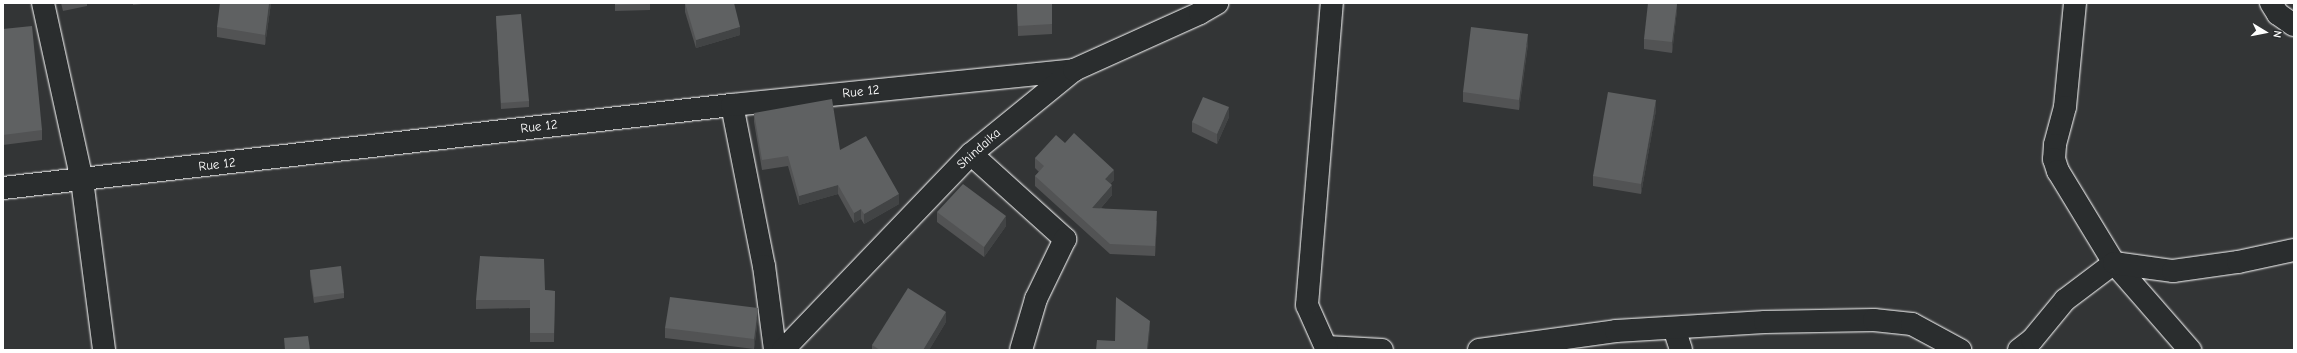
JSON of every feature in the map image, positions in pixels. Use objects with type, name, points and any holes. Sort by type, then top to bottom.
[{"type":"street","points":[[43,3],[82,180],[104,350]]},
{"type":"street","name":"Shindaika","points":[[783,350],[971,154],[1074,70],[1200,13],[1217,3]]},
{"type":"street","points":[[1332,3],[1307,304],[1327,349],[1382,350]]},
{"type":"street","points":[[2075,3],[2065,107],[2054,145],[2054,159],[2058,171],[2114,263],[2190,350]]},
{"type":"street","points":[[2271,3],[2278,14],[2294,25]]},
{"type":"street","name":"Rue 12","points":[[3,188],[732,105],[1074,70]]},
{"type":"street","points":[[732,105],[764,266],[775,350]]},
{"type":"street","points":[[971,154],[1066,239],[1036,299],[1021,350]]},
{"type":"street","points":[[2019,350],[2032,340],[2065,300],[2114,263],[2173,271],[2238,262],[2294,250]]},
{"type":"street","points":[[1480,350],[1616,331],[1765,322],[1874,320],[1912,324],[1960,350]]},
{"type":"street","points":[[1674,328],[1681,350]]},
{"type":"building","points":[[220,3],[269,3],[265,35],[217,27]]},
{"type":"building","points":[[615,3],[650,3],[650,4],[615,5]]},
{"type":"building","points":[[685,3],[734,3],[740,27],[696,40]]},
{"type":"building","points":[[1017,3],[1052,3],[1052,24],[1018,26]]},
{"type":"building","points":[[1648,3],[1677,3],[1672,42],[1644,39]]},
{"type":"building","points":[[521,14],[529,101],[501,103],[496,16]]},
{"type":"building","points":[[32,26],[42,130],[3,135],[3,29]]},
{"type":"building","points":[[1471,27],[1528,34],[1519,100],[1463,92]]},
{"type":"building","points":[[1608,92],[1656,100],[1641,184],[1593,176]]},
{"type":"building","points":[[1203,97],[1229,107],[1217,134],[1192,122]]},
{"type":"building","points":[[832,99],[840,150],[866,136],[899,194],[864,214],[861,209],[854,213],[838,185],[799,196],[788,156],[762,160],[754,113]]},
{"type":"building","points":[[1074,133],[1114,170],[1105,179],[1112,185],[1092,208],[1157,211],[1155,246],[1110,244],[1035,176],[1044,166],[1035,158],[1056,135],[1065,143]]},
{"type":"building","points":[[963,184],[1006,216],[984,247],[937,212]]},
{"type":"building","points":[[480,256],[544,259],[545,290],[555,291],[554,333],[530,333],[530,300],[476,300]]},
{"type":"building","points":[[341,266],[344,293],[314,297],[310,270]]},
{"type":"building","points":[[908,288],[946,312],[923,350],[880,350],[872,345]]},
{"type":"building","points":[[670,297],[758,308],[754,339],[665,328]]},
{"type":"building","points":[[1116,297],[1150,321],[1147,350],[1096,350],[1097,340],[1115,341]]},
{"type":"building","points":[[308,336],[310,350],[285,350],[284,338]]}]
